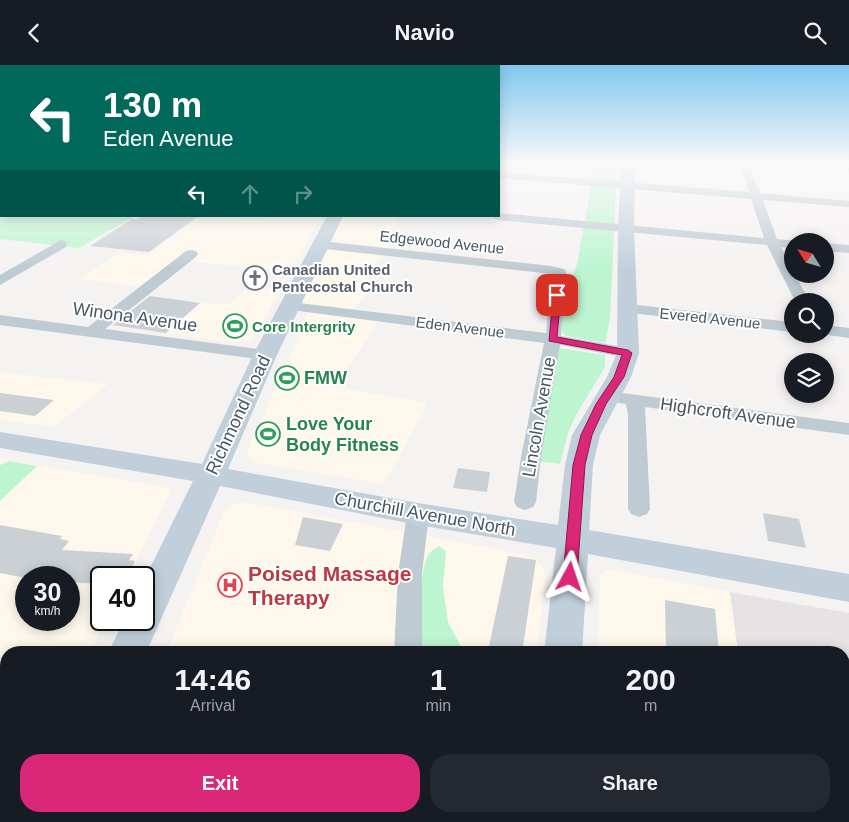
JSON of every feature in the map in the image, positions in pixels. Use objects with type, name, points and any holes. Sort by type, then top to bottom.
[{"type":"main road","points":[[565,646],[579,465],[592,420],[620,398],[619,377],[628,353],[627,199]]},
{"type":"main road","name":"Richmond Road","points":[[155,592],[211,475],[265,355],[334,217]]},
{"type":"main road","name":"Churchill Avenue North","points":[[0,440],[211,475],[418,514],[849,588]]},
{"type":"main road","points":[[130,646],[137,631]]},
{"type":"street","points":[[757,199],[772,242],[798,293]]},
{"type":"street","points":[[787,199],[849,204]]},
{"type":"street","points":[[500,216],[784,243]]},
{"type":"street","points":[[0,281],[62,244]]},
{"type":"street","name":"Edgewood Avenue","points":[[321,245],[551,269],[559,272]]},
{"type":"street","points":[[834,248],[849,249]]},
{"type":"street","points":[[92,332],[139,293],[191,254]]},
{"type":"street","name":"Lincoln Avenue","points":[[525,502],[531,457],[553,339],[559,272]]},
{"type":"street","name":"Eden Avenue","points":[[291,306],[553,339],[628,353]]},
{"type":"street","name":"Evered Avenue","points":[[628,309],[784,326]]},
{"type":"street","name":"Winona Avenue","points":[[0,320],[265,355]]},
{"type":"street","points":[[834,331],[849,333]]},
{"type":"street","points":[[620,398],[636,415],[639,509]]},
{"type":"street","name":"Highcroft Avenue","points":[[620,398],[849,429]]},
{"type":"street","points":[[408,646],[410,574],[418,514]]},
{"type":"shaded area","points":[[199,217],[260,220],[263,217],[321,217],[252,341],[231,342],[165,333],[200,303],[230,304],[248,287],[276,290],[288,271],[188,261],[150,288],[79,279],[120,253],[148,255]]},
{"type":"shaded area","points":[[335,217],[399,217],[389,232],[398,233],[365,280],[374,282],[351,313],[380,317],[337,387],[428,403],[384,484],[252,462],[247,453],[310,310],[291,306]]},
{"type":"shaded area","points":[[0,372],[108,384],[54,427],[0,420]]},
{"type":"shaded area","points":[[0,459],[169,488],[170,493],[134,566],[90,566],[90,631],[102,631],[94,646],[0,646]]},
{"type":"shaded area","points":[[245,502],[532,556],[541,564],[545,576],[538,646],[169,646],[224,512],[230,505]]},
{"type":"shaded area","points":[[609,569],[730,592],[737,646],[598,646],[600,576]]},
{"type":"shaded area","points":[[730,592],[849,613],[849,646],[737,646]]},
{"type":"green space","points":[[589,199],[615,199],[610,319],[605,343],[567,336],[562,333],[560,280],[570,282],[577,265]]},
{"type":"green space","points":[[0,217],[133,217],[79,248],[0,239]]},
{"type":"green space","points":[[559,348],[605,355],[605,367],[576,415],[568,433],[560,464],[537,461]]},
{"type":"green space","points":[[9,461],[37,466],[0,501],[0,465]]},
{"type":"green space","points":[[439,546],[446,551],[443,586],[448,622],[461,646],[422,646],[422,580],[426,560],[433,550]]},
{"type":"building","points":[[141,217],[197,217],[149,252],[90,246],[132,219],[137,220]]},
{"type":"building","points":[[150,296],[200,303],[166,333],[113,325]]},
{"type":"building","points":[[0,393],[54,400],[35,416],[0,411]]},
{"type":"building","points":[[458,468],[490,472],[487,492],[453,488]]},
{"type":"building","points":[[763,513],[799,519],[806,548],[768,541]]},
{"type":"building","points":[[303,517],[343,524],[330,551],[295,545]]},
{"type":"building","points":[[0,525],[62,536],[60,539],[69,541],[62,550],[133,554],[129,560],[135,561],[132,566],[90,566],[90,583],[80,583],[80,566],[15,566],[15,576],[0,573]]},
{"type":"building","points":[[508,556],[536,560],[523,646],[489,646]]},
{"type":"building","points":[[665,600],[715,609],[718,646],[666,646]]},
{"type":"place","name":"Canadian United Pentecostal Church","points":[[255,278]]},
{"type":"place","name":"Core Intergrity","points":[[235,326]]},
{"type":"place","name":"FMW","points":[[287,378]]},
{"type":"place","name":"Love Your Body Fitness","points":[[268,434]]},
{"type":"place","name":"Poised Massage Therapy","points":[[230,585]]},
{"type":"route","points":[[557,295],[553,339],[628,353],[619,377],[601,404],[586,435],[579,465],[570,577]]}]
